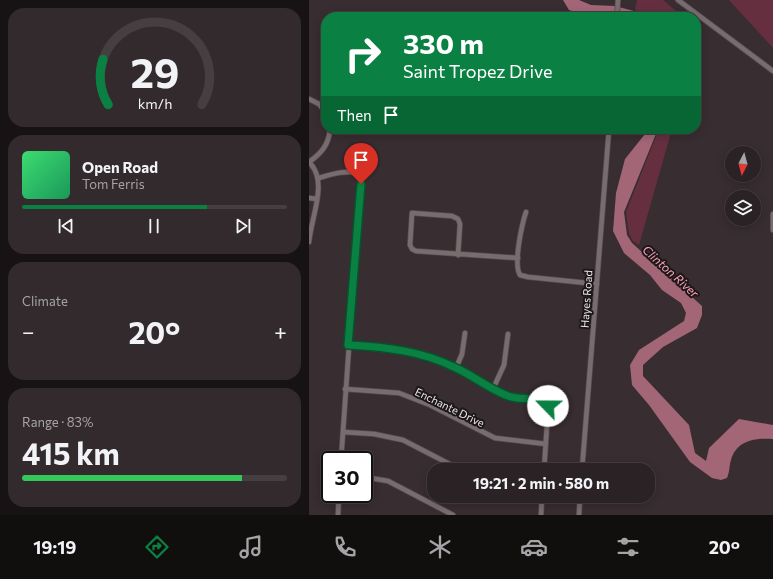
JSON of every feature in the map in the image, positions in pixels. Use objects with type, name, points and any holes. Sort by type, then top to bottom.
[{"type":"street","points":[[678,0],[694,12]]},
{"type":"street","points":[[617,12],[618,2]]},
{"type":"street","points":[[701,17],[773,71]]},
{"type":"street","points":[[309,99],[321,107]]},
{"type":"street","points":[[309,242],[309,235],[317,199],[319,178],[316,170],[309,162],[322,151],[326,145],[329,134]]},
{"type":"street","name":"Hayes Road","points":[[584,463],[609,134]]},
{"type":"street","points":[[319,178],[334,173],[349,172],[359,173],[361,176],[342,451]]},
{"type":"street","points":[[309,198],[317,199]]},
{"type":"street","points":[[526,212],[521,227],[518,272],[522,276],[597,284]]},
{"type":"street","points":[[458,254],[460,224],[458,219],[451,216],[412,213],[410,242],[412,248],[418,251],[458,254],[518,258]]},
{"type":"street","points":[[773,214],[773,230]]},
{"type":"street","points":[[456,368],[462,354],[465,333]]},
{"type":"street","points":[[493,388],[504,364],[508,334]]},
{"type":"street","points":[[348,345],[391,348],[408,351],[456,368],[513,397],[547,403],[548,414],[544,463]]},
{"type":"street","name":"Enchante Drive","points":[[345,389],[399,393],[430,404],[495,438],[546,444]]},
{"type":"street","points":[[343,432],[374,434],[403,440],[447,463]]},
{"type":"street","points":[[373,478],[388,481],[453,515]]},
{"type":"street","points":[[338,515],[339,503]]},
{"type":"street","points":[[541,515],[542,503]]},
{"type":"street","points":[[579,515],[580,503]]},
{"type":"shaded area","points":[[563,0],[579,0],[591,5],[615,6],[635,12],[575,12],[569,10]]},
{"type":"shaded area","points":[[637,0],[663,0],[677,12],[637,12],[635,9]]},
{"type":"shaded area","points":[[729,0],[773,0],[773,48]]},
{"type":"shaded area","points":[[645,134],[656,134],[624,212],[627,235],[632,243],[702,306],[702,315],[697,328],[663,347],[643,365],[643,376],[689,425],[695,453],[706,461],[709,448],[739,419],[773,425],[773,439],[753,440],[742,444],[738,448],[731,460],[727,478],[721,480],[712,478],[690,462],[649,405],[632,385],[630,365],[639,350],[684,321],[686,313],[681,303],[662,290],[650,275],[624,253],[613,231],[616,193],[625,159]]},
{"type":"shaded area","points":[[657,134],[671,134],[639,245],[633,241],[629,234],[626,212]]},
{"type":"route","points":[[361,184],[348,345],[391,348],[419,354],[456,368],[509,396],[541,401],[547,403],[548,406]]},
{"type":"water label","name":"Clinton River","points":[[671,271]]}]
